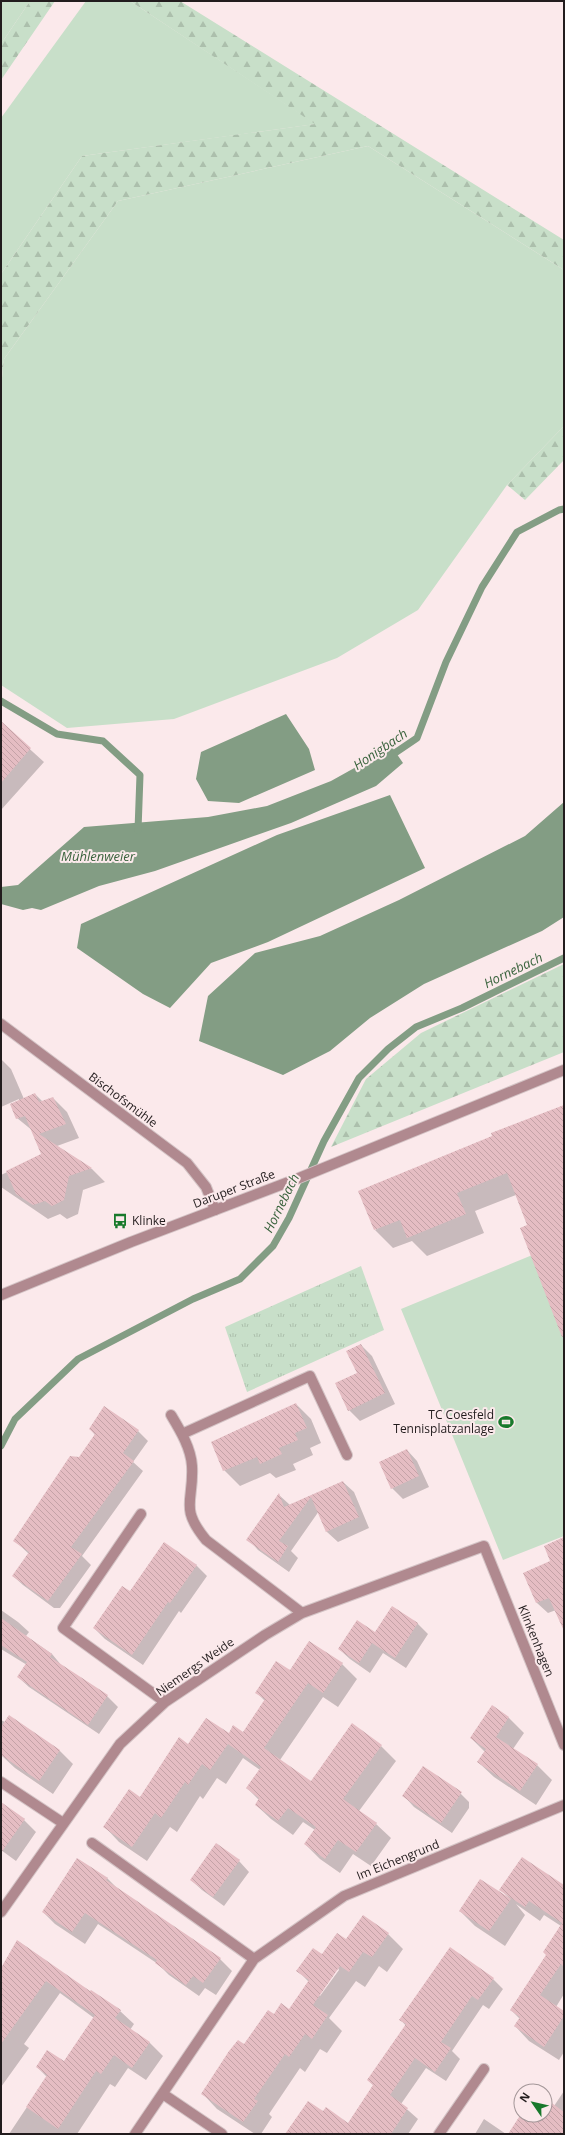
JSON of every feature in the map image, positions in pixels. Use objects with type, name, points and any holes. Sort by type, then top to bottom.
[{"type":"street","name":"Bischofsmühle","points":[[1,1024],[187,1163],[206,1187],[215,1210]]},
{"type":"street","name":"Daruper Straße","points":[[1,1294],[299,1178],[564,1070]]},
{"type":"street","points":[[182,1434],[310,1376],[347,1455]]},
{"type":"street","points":[[171,1415],[182,1434],[192,1466],[189,1512],[194,1526],[206,1540],[302,1613]]},
{"type":"street","points":[[141,1514],[63,1628],[165,1702]]},
{"type":"street","name":"Niemergs Weide","points":[[1,1912],[120,1744],[165,1702],[265,1635],[302,1613],[484,1546]]},
{"type":"street","name":"Klinkenhagen","points":[[484,1546],[564,1745]]},
{"type":"street","points":[[1,1782],[63,1823]]},
{"type":"street","name":"Im Eichengrund","points":[[135,2134],[254,1959],[344,1896],[564,1805]]},
{"type":"street","points":[[92,1843],[254,1959]]},
{"type":"street","points":[[439,2134],[484,2069]]},
{"type":"street","points":[[163,2094],[222,2134]]},
{"type":"green space","points":[[1,1],[30,1],[1,44]]},
{"type":"green space","points":[[30,1],[55,1],[1,80],[1,44]]},
{"type":"green space","points":[[86,1],[130,1],[316,124],[82,156],[1,274],[1,118]]},
{"type":"green space","points":[[130,1],[180,1],[564,240],[564,270],[368,146],[118,201],[4,359],[1,387],[1,274],[82,156],[315,124]]},
{"type":"green space","points":[[368,146],[564,270],[564,426],[507,485],[418,610],[337,658],[174,719],[67,728],[1,685],[1,387],[4,359],[118,201]]},
{"type":"green space","points":[[564,426],[564,460],[525,500],[507,485]]},
{"type":"green space","points":[[564,964],[564,1052],[331,1147],[366,1079],[421,1033]]},
{"type":"green space","name":"TC Coesfeld Tennisplatzanlage","points":[[564,1242],[564,1536],[503,1560],[401,1309]]},
{"type":"green space","points":[[361,1266],[384,1330],[247,1392],[225,1327]]},
{"type":"water","points":[[286,714],[309,749],[315,770],[239,803],[208,801],[196,779],[201,752]]},
{"type":"water","name":"Mühlenweier","points":[[392,747],[403,763],[376,786],[291,823],[155,871],[99,886],[41,910],[32,908],[23,910],[1,904],[1,887],[18,885],[84,827],[208,817],[267,806],[331,781]]},
{"type":"water","points":[[390,795],[425,868],[268,942],[211,963],[170,1008],[143,994],[77,948],[81,924],[277,835]]},
{"type":"water","points":[[564,802],[564,917],[542,931],[424,984],[370,1018],[330,1051],[283,1075],[199,1041],[208,996],[255,953],[320,936],[399,900],[525,836]]},
{"type":"building","points":[[1,721],[31,748],[1,783]]},
{"type":"building","points":[[35,1093],[39,1102],[53,1097],[66,1124],[39,1134],[92,1168],[69,1176],[64,1200],[52,1206],[45,1201],[33,1205],[16,1194],[6,1171],[41,1154],[25,1116],[16,1119],[10,1104]]},
{"type":"building","points":[[564,1105],[564,1336],[562,1337],[520,1228],[527,1225],[507,1173],[457,1193],[466,1214],[407,1238],[400,1220],[374,1230],[358,1191],[492,1136],[491,1133]]},
{"type":"building","points":[[361,1344],[385,1393],[348,1411],[335,1383],[357,1373],[346,1351]]},
{"type":"building","points":[[296,1403],[307,1428],[295,1433],[298,1440],[279,1448],[282,1454],[260,1464],[257,1457],[223,1471],[211,1442]]},
{"type":"building","points":[[104,1406],[139,1430],[123,1453],[134,1461],[71,1547],[82,1554],[48,1601],[12,1576],[29,1552],[13,1541],[70,1456],[79,1457],[95,1434],[89,1429]]},
{"type":"building","points":[[407,1449],[419,1476],[391,1489],[379,1462]]},
{"type":"building","points":[[343,1481],[359,1517],[326,1532],[311,1497],[279,1541],[288,1546],[278,1562],[246,1540],[279,1493],[284,1507]]},
{"type":"building","points":[[564,1537],[564,1631],[549,1598],[536,1603],[523,1573],[550,1561],[544,1546]]},
{"type":"building","points":[[164,1542],[197,1565],[170,1603],[168,1602],[132,1655],[93,1628],[122,1586],[130,1591]]},
{"type":"building","points":[[392,1606],[418,1623],[395,1658],[372,1643],[359,1663],[338,1649],[357,1620],[375,1632]]},
{"type":"building","points":[[1,1618],[52,1654],[50,1657],[108,1695],[88,1725],[17,1677],[27,1662],[1,1645]]},
{"type":"building","points":[[309,1641],[343,1663],[323,1693],[308,1683],[264,1748],[311,1781],[352,1723],[382,1745],[343,1799],[377,1823],[356,1852],[338,1840],[325,1859],[304,1844],[316,1827],[288,1808],[278,1821],[255,1805],[259,1798],[246,1788],[261,1767],[228,1744],[210,1770],[202,1764],[188,1785],[185,1782],[161,1818],[155,1813],[132,1847],[103,1827],[129,1789],[140,1797],[179,1737],[188,1744],[206,1718],[229,1733],[233,1725],[243,1732],[265,1699],[255,1693],[276,1661],[290,1670]]},
{"type":"building","points":[[492,1705],[509,1717],[496,1737],[538,1764],[520,1791],[477,1762],[486,1749],[470,1738]]},
{"type":"building","points":[[9,1715],[60,1750],[39,1781],[1,1755],[1,1727]]},
{"type":"building","points":[[423,1766],[462,1792],[441,1823],[402,1796]]},
{"type":"building","points":[[1,1802],[25,1819],[1,1853]]},
{"type":"building","points":[[216,1843],[240,1860],[213,1897],[190,1880]]},
{"type":"building","points":[[522,1857],[564,1885],[564,1967],[561,1964],[540,1995],[564,2011],[564,2016],[544,2047],[514,2026],[520,2017],[510,2010],[546,1955],[543,1952],[562,1923],[529,1901],[525,1907],[499,1890]]},
{"type":"building","points":[[77,1858],[108,1878],[106,1880],[221,1958],[203,1983],[193,1976],[186,1985],[155,1963],[157,1960],[85,1913],[72,1932],[42,1912]]},
{"type":"building","points":[[480,1879],[511,1899],[489,1931],[459,1911]]},
{"type":"building","points":[[363,1915],[389,1933],[372,1957],[363,1952],[349,1972],[340,1966],[313,2005],[328,2015],[312,2039],[305,2034],[289,2057],[285,2054],[254,2099],[258,2101],[243,2122],[201,2094],[229,2051],[238,2040],[244,2044],[268,2010],[274,2014],[281,2003],[289,2009],[309,1980],[296,1971],[313,1948],[322,1954],[337,1933],[346,1939]]},
{"type":"building","points":[[17,1940],[90,1991],[91,1990],[121,2010],[115,2018],[150,2042],[132,2068],[114,2055],[101,2074],[96,2071],[58,2129],[26,2107],[47,2075],[36,2067],[47,2050],[64,2061],[95,2015],[46,1981],[1,2044],[1,1968]]},
{"type":"building","points":[[450,1947],[494,1978],[478,2000],[472,1996],[441,2042],[451,2048],[435,2072],[415,2058],[390,2095],[408,2108],[391,2134],[285,2134],[308,2101],[323,2111],[326,2107],[348,2123],[373,2085],[367,2080],[406,2024],[399,2020]]},
{"type":"building","points":[[553,2104],[564,2112],[564,2134],[508,2134],[515,2123],[553,2123]]},
{"type":"waterway","name":"Honigbach","points":[[389,757],[417,738],[446,662],[482,587],[517,532],[559,510],[564,509]]},
{"type":"waterway","name":"Honigbach","points":[[1,701],[57,734],[103,741],[140,775],[138,830]]},
{"type":"waterway","name":"Hornebach","points":[[1,1446],[15,1419],[78,1359],[193,1299],[240,1279],[273,1246],[289,1218],[324,1141],[359,1078],[388,1049],[416,1027],[462,1008],[564,958]]},
{"type":"place","name":"Klinke","points":[[120,1221]]},
{"type":"place","name":"TC Coesfeld Tennisplatzanlage","points":[[506,1422]]}]
